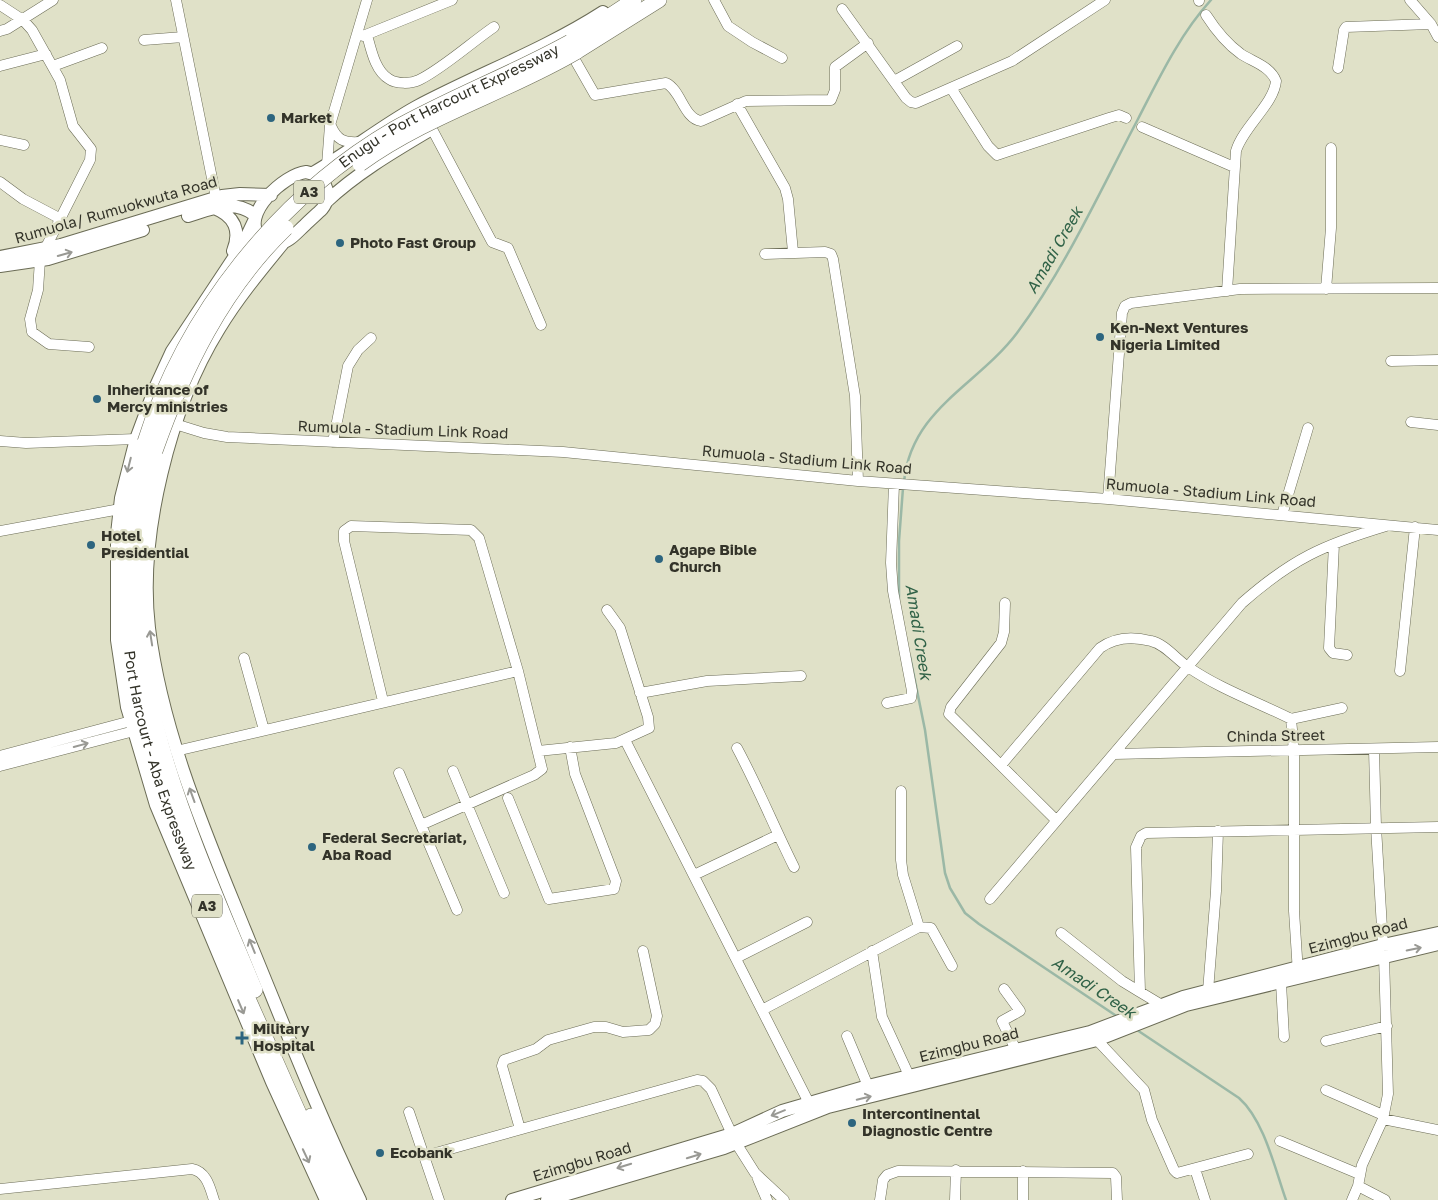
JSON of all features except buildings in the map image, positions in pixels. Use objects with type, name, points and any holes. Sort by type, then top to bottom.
[{"type":"highway","name":"A3","points":[[574,52],[634,0]]},
{"type":"highway","name":"A3","points":[[574,52],[658,0]]},
{"type":"highway","name":"Enugu - Port Harcourt Expressway","points":[[151,446],[212,323],[266,249],[308,206],[337,181],[393,143],[442,116],[530,77],[574,52]]},
{"type":"highway","name":"Port Harcourt - Aba Expressway","points":[[151,446],[138,530],[136,569],[142,667],[162,748],[227,922],[339,1200]]},
{"type":"highway","name":"Port Harcourt - Aba Expressway","points":[[151,446],[134,485],[126,536],[126,618],[130,671],[142,724],[158,780],[224,949],[350,1200]]},
{"type":"highway","points":[[117,534],[126,618]]},
{"type":"main road","points":[[360,1200],[299,1068],[176,751],[156,670],[149,625],[151,446],[155,388],[172,350],[228,262],[242,244],[254,218],[271,195],[292,176],[298,173],[313,173],[416,107],[530,53],[622,0]]},
{"type":"main road","points":[[326,1200],[198,910],[147,778],[132,726],[120,669],[117,640],[117,534],[120,509],[151,446],[174,424],[196,373],[218,330],[284,242],[322,208],[326,202],[371,165],[432,129],[668,0]]},
{"type":"main road","points":[[313,173],[324,182],[327,196],[326,202]]},
{"type":"main road","name":"Rumuola/ Rumuokwuta Road","points":[[0,266],[240,194],[271,195]]},
{"type":"main road","points":[[215,203],[229,216],[237,232],[235,246],[228,262]]},
{"type":"main road","name":"Rumuola/ Rumuokwuta Road","points":[[215,203],[241,207],[254,218]]},
{"type":"main road","points":[[254,218],[255,228],[263,240],[270,243],[284,242]]},
{"type":"main road","name":"Rumuola/ Rumuokwuta Road","points":[[0,257],[43,254]]},
{"type":"main road","name":"Ezimgbu Road","points":[[1144,1016],[1160,1004],[1208,991],[1298,974],[1438,933]]},
{"type":"main road","name":"Ezimgbu Road","points":[[1384,950],[1438,944]]},
{"type":"main road","name":"Ezimgbu Road","points":[[512,1200],[734,1138],[782,1111],[868,1086],[912,1082],[1097,1040],[1117,1028],[1144,1016],[1281,982],[1298,974]]},
{"type":"main road","name":"Ezimgbu Road","points":[[547,1200],[809,1113],[1016,1050],[1117,1028]]},
{"type":"street","points":[[0,31],[23,20],[53,0]]},
{"type":"street","points":[[176,0],[215,203]]},
{"type":"street","points":[[327,165],[330,125],[362,36],[367,0]]},
{"type":"street","points":[[362,36],[452,0]]},
{"type":"street","points":[[714,0],[728,26],[752,42],[782,58]]},
{"type":"street","points":[[842,9],[911,102],[927,100],[1012,61],[1104,0]]},
{"type":"street","points":[[1410,0],[1431,24],[1438,36]]},
{"type":"street","points":[[1,3],[23,20],[32,30],[53,66],[63,88],[73,126],[91,149],[90,160],[59,218],[43,254],[38,290],[30,320],[32,332],[40,340],[49,344],[89,346]]},
{"type":"street","points":[[1206,15],[1214,28],[1240,53],[1268,70],[1276,80],[1272,93],[1238,145],[1234,167],[1227,290]]},
{"type":"street","points":[[1338,68],[1346,27],[1431,24]]},
{"type":"street","points":[[362,36],[382,72],[388,79],[402,83],[417,81],[494,27]]},
{"type":"street","points":[[144,40],[183,36]]},
{"type":"street","points":[[574,52],[593,93],[598,96],[666,83],[675,89],[692,117],[701,121],[746,101],[831,100],[835,90],[835,67],[868,43]]},
{"type":"street","points":[[894,81],[957,46]]},
{"type":"street","points":[[53,66],[102,48]]},
{"type":"street","points":[[0,66],[46,54]]},
{"type":"street","points":[[951,88],[992,152],[997,155],[1108,118],[1119,115],[1126,118]]},
{"type":"street","points":[[737,104],[785,188],[788,199],[793,252]]},
{"type":"street","points":[[330,125],[340,140],[359,142]]},
{"type":"street","points":[[1142,126],[1234,167]]},
{"type":"street","points":[[432,129],[492,242],[508,248],[540,325]]},
{"type":"street","points":[[0,140],[24,145]]},
{"type":"street","points":[[1326,289],[1331,228],[1331,148]]},
{"type":"street","points":[[0,182],[23,199],[59,218]]},
{"type":"street","points":[[765,254],[793,252],[825,252],[831,254],[855,396],[858,481]]},
{"type":"street","points":[[1108,499],[1122,313],[1125,306],[1131,303],[1227,290],[1438,288]]},
{"type":"street","points":[[332,442],[348,366],[358,350],[371,338]]},
{"type":"street","points":[[1391,361],[1438,360]]},
{"type":"street","points":[[1411,422],[1438,425]]},
{"type":"street","name":"Rumuola - Stadium Link Road","points":[[174,424],[204,434],[227,437],[563,452],[900,485],[1108,499],[1438,530]]},
{"type":"street","points":[[1282,515],[1308,428]]},
{"type":"street","points":[[0,441],[151,446]]},
{"type":"street","points":[[887,703],[912,698],[893,591],[891,563],[900,485]]},
{"type":"street","points":[[0,531],[120,509]]},
{"type":"street","points":[[1345,539],[1352,531],[1353,521]]},
{"type":"street","points":[[990,899],[1056,820],[1189,668],[1242,603],[1268,580],[1292,563],[1316,550],[1390,525]]},
{"type":"street","points":[[383,701],[344,541],[344,531],[351,526],[464,529],[476,533],[480,538],[518,671],[542,766],[539,773],[421,825]]},
{"type":"street","points":[[1400,671],[1415,527]]},
{"type":"street","points":[[1334,544],[1329,648],[1333,653],[1347,655]]},
{"type":"street","points":[[1005,602],[1004,632],[1001,643],[949,710],[950,718],[1002,764],[1056,820]]},
{"type":"street","points":[[538,751],[616,743],[644,731],[650,725],[620,628],[607,610]]},
{"type":"street","points":[[1002,764],[1100,648],[1111,640],[1126,638],[1152,641],[1189,668],[1236,694],[1291,719],[1342,708]]},
{"type":"street","points":[[244,658],[264,730]]},
{"type":"street","points":[[176,751],[383,701],[518,671]]},
{"type":"street","points":[[640,693],[714,680],[801,676]]},
{"type":"street","points":[[1291,719],[1294,751],[1294,911],[1298,974]]},
{"type":"street","points":[[0,766],[34,753],[132,726]]},
{"type":"street","points":[[625,740],[809,1103]]},
{"type":"street","points":[[508,798],[550,899],[614,889],[616,881],[575,774],[570,747]]},
{"type":"street","name":"Chinda Street","points":[[1114,754],[1438,747]]},
{"type":"street","points":[[737,748],[754,778],[794,867]]},
{"type":"street","points":[[1352,1200],[1358,1186],[1359,1174],[1383,1117],[1388,1094],[1384,950],[1376,827],[1374,749]]},
{"type":"street","points":[[0,756],[34,753]]},
{"type":"street","points":[[453,771],[504,893]]},
{"type":"street","points":[[399,773],[457,910]]},
{"type":"street","points":[[901,791],[901,860],[903,875],[919,927]]},
{"type":"street","points":[[1140,992],[1137,956],[1136,847],[1138,838],[1146,834],[1218,831],[1438,827]]},
{"type":"street","points":[[1208,991],[1216,891],[1218,831]]},
{"type":"street","points":[[694,875],[778,835]]},
{"type":"street","points":[[736,958],[807,922]]},
{"type":"street","points":[[762,1010],[919,927],[931,928],[952,966]]},
{"type":"street","points":[[1061,933],[1122,981],[1160,1004]]},
{"type":"street","points":[[520,1129],[502,1066],[504,1060],[536,1049],[548,1040],[594,1027],[606,1027],[623,1032],[649,1030],[655,1024],[657,1016],[643,951]]},
{"type":"street","points":[[872,951],[882,1017],[912,1082]]},
{"type":"street","points":[[1281,982],[1284,1037]]},
{"type":"street","points":[[1004,989],[1020,1011],[1002,1021],[1016,1050]]},
{"type":"street","points":[[1326,1041],[1387,1026]]},
{"type":"street","points":[[847,1036],[868,1086]]},
{"type":"street","points":[[1097,1040],[1144,1090],[1152,1120],[1174,1170],[1181,1173],[1195,1170],[1248,1154]]},
{"type":"street","points":[[424,1156],[697,1080],[703,1081],[711,1089],[734,1138],[755,1173],[767,1200]]},
{"type":"street","points":[[1326,1090],[1383,1117],[1438,1130]]},
{"type":"street","points":[[409,1112],[439,1200]]},
{"type":"street","points":[[1280,1141],[1359,1174]]},
{"type":"street","points":[[0,1189],[192,1170],[202,1172],[214,1200]]},
{"type":"street","points":[[955,1200],[956,1170]]},
{"type":"street","points":[[880,1200],[883,1180],[892,1172],[956,1170],[1113,1172],[1116,1177],[1117,1200]]},
{"type":"street","points":[[1195,1170],[1205,1200]]},
{"type":"street","points":[[1023,1171],[1023,1200]]},
{"type":"street","points":[[755,1173],[784,1200]]},
{"type":"street","points":[[1358,1186],[1385,1200]]},
{"type":"waterway","name":"Amadi Creek","points":[[904,482],[909,457],[919,435],[932,417],[1001,352],[1035,308],[1082,228],[1171,57],[1189,27],[1211,0]]},
{"type":"waterway","name":"Amadi Creek","points":[[899,599],[899,541],[903,488]]},
{"type":"waterway","name":"Amadi Creek","points":[[910,656],[925,730],[945,873],[950,888],[965,913],[979,924],[1118,1017]]},
{"type":"waterway","name":"Amadi Creek","points":[[1137,1030],[1239,1098],[1248,1107],[1268,1146],[1286,1200]]},
{"type":"place","name":"Market","points":[[271,118]]},
{"type":"place","name":"Photo Fast Group","points":[[340,243]]},
{"type":"place","name":"Ken-Next Ventures Nigeria Limited","points":[[1100,337]]},
{"type":"place","name":"Inheritance of Mercy ministries","points":[[97,399]]},
{"type":"place","name":"Hotel Presidential","points":[[91,545]]},
{"type":"place","name":"Agape Bible Church","points":[[659,559]]},
{"type":"place","name":"Federal Secretariat, Aba Road","points":[[312,847]]},
{"type":"place","name":"Military Hospital","points":[[242,1038]]},
{"type":"place","name":"Intercontinental Diagnostic Centre","points":[[852,1123]]},
{"type":"place","name":"Ecobank","points":[[380,1153]]}]
